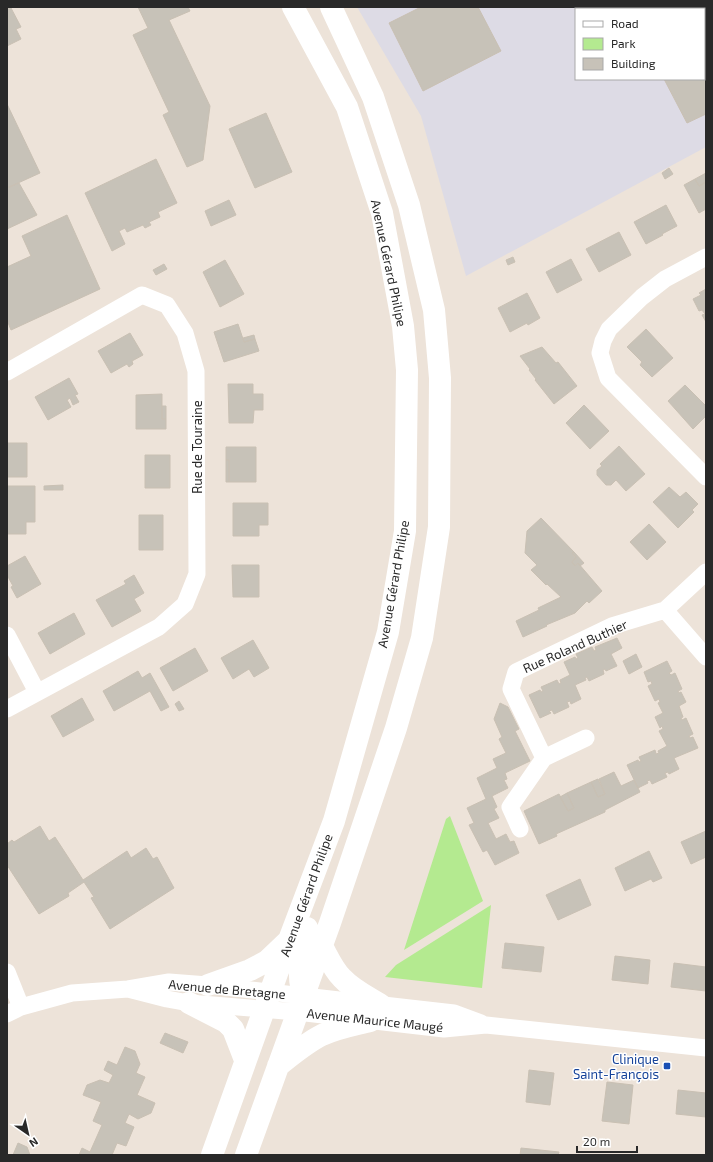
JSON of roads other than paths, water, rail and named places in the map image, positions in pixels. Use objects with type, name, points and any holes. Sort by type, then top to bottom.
[{"type":"main road","name":"Avenue Gérard Philipe","points":[[212,1155],[245,1060],[264,998],[289,940],[334,821],[388,632],[405,531],[407,377],[403,326],[382,213],[347,107],[293,7]]},
{"type":"main road","points":[[246,1155],[278,1066],[303,1007],[322,946],[394,735],[422,638],[439,527],[440,378],[434,310],[407,198],[373,97],[331,7]]},
{"type":"main road","points":[[303,903],[308,926],[302,942],[299,959],[299,981],[303,1007]]},
{"type":"main road","points":[[208,985],[250,970],[267,961],[289,940]]},
{"type":"main road","points":[[278,1066],[302,1047],[323,1035],[376,1013],[353,988],[341,978],[322,946]]},
{"type":"main road","points":[[260,1113],[256,1097],[270,1055],[264,998]]},
{"type":"main road","points":[[189,1003],[226,1022],[233,1029],[245,1060]]},
{"type":"street","points":[[706,257],[665,279],[642,297],[609,329],[602,341],[600,352],[608,378],[706,477]]},
{"type":"street","name":"Rue de Touraine","points":[[7,372],[142,295],[167,305],[185,333],[196,371],[198,574],[185,604],[159,627],[7,709]]},
{"type":"street","points":[[706,572],[665,610],[706,657]]},
{"type":"street","name":"Rue Roland Buthier","points":[[544,758],[511,689],[516,672],[612,626],[665,610]]},
{"type":"street","points":[[7,635],[38,692]]},
{"type":"street","points":[[520,828],[510,808],[544,758],[586,738]]},
{"type":"street","points":[[7,972],[14,1011]]},
{"type":"street","name":"Avenue de Bretagne","points":[[14,1011],[72,993],[128,989],[169,982],[208,985],[303,1007]]},
{"type":"street","name":"Avenue de Bretagne","points":[[128,989],[167,1000],[189,1003],[264,998]]},
{"type":"street","name":"Avenue Maurice Maugé","points":[[303,1007],[376,1013],[454,1013],[486,1025],[706,1048]]},
{"type":"place","name":"Clinique Saint-François","points":[[667,1066]]}]
